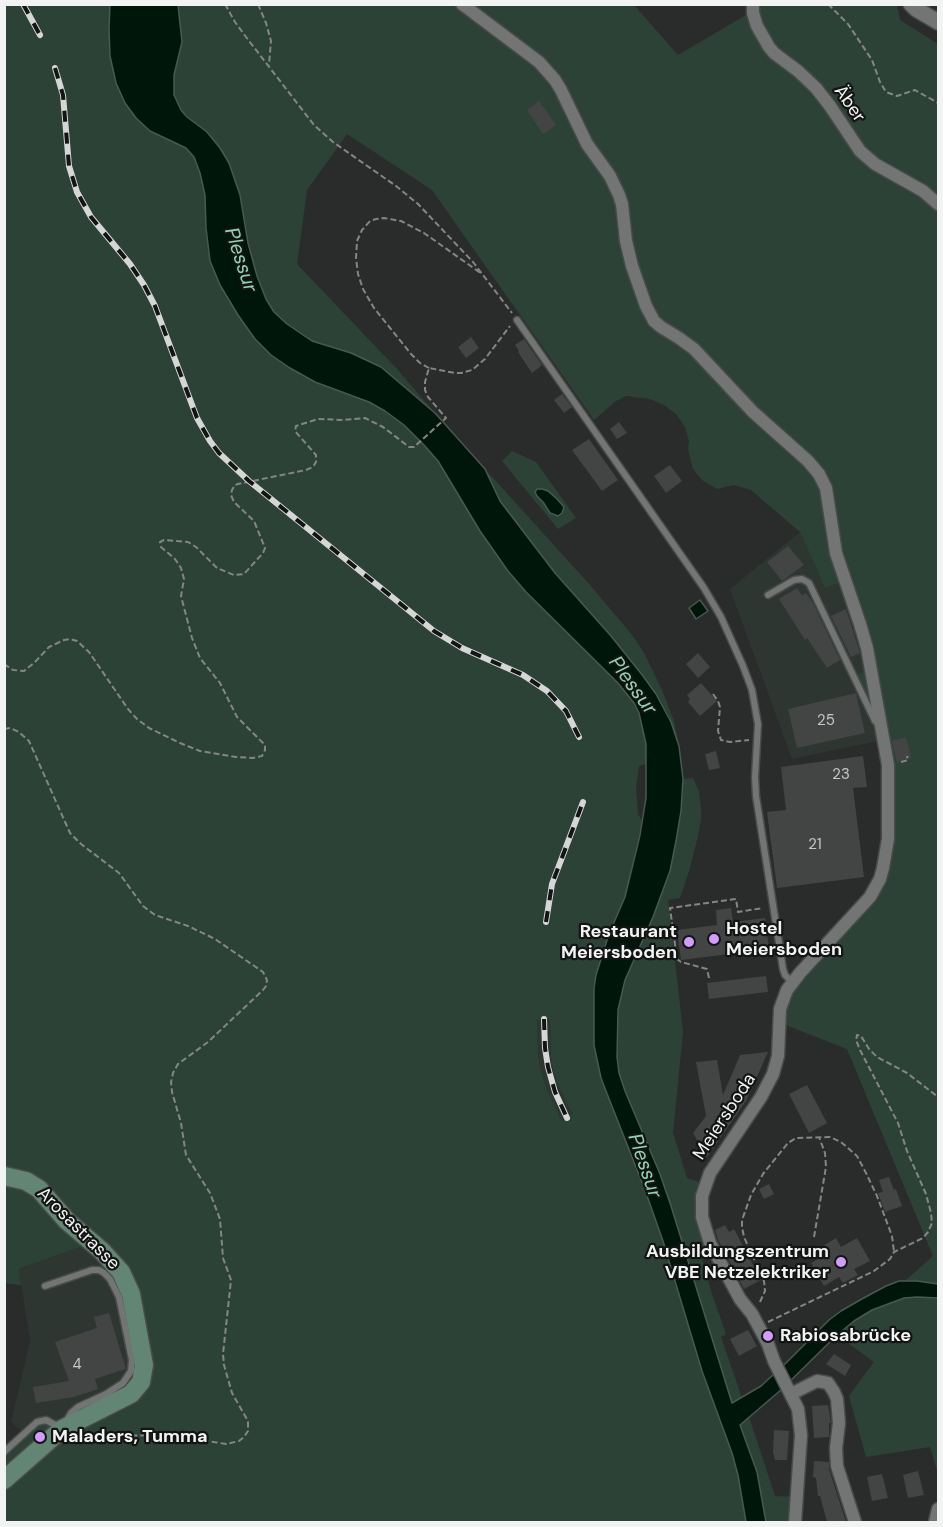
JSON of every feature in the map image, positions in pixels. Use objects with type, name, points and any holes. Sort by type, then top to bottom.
[{"type":"main road","name":"Arosastrasse","points":[[4,1176],[26,1181],[39,1189],[67,1221],[116,1266],[126,1280],[131,1294],[143,1359],[141,1382],[127,1397],[67,1435],[4,1480]]},
{"type":"street","points":[[462,4],[539,62],[555,80],[587,144],[610,176],[619,195],[632,266],[646,306],[654,321],[694,349],[753,412],[808,461],[819,474],[826,488],[836,553],[867,648],[884,744]]},
{"type":"street","name":"Äber","points":[[753,4],[755,21],[769,47],[821,93],[860,151],[875,164],[923,191],[939,204]]},
{"type":"street","points":[[911,4],[916,9],[932,16]]},
{"type":"street","name":"Meiersboda","points":[[795,1522],[801,1429],[798,1409],[775,1363],[770,1347],[737,1293],[708,1236],[702,1217],[702,1196],[710,1173],[761,1098],[774,1074],[780,1009],[784,996],[792,982],[870,897],[880,879],[888,840],[888,765],[884,744]]},
{"type":"street","points":[[790,1391],[817,1381],[828,1383],[834,1392],[837,1399],[838,1423],[837,1466],[855,1522]]},
{"type":"street","points":[[935,1522],[939,1509]]},
{"type":"lane","points":[[517,320],[704,588],[736,648],[752,690],[758,724],[756,796],[783,969],[792,982]]},
{"type":"lane","points":[[768,595],[794,580],[802,579],[809,583],[868,705],[884,744]]},
{"type":"lane","points":[[45,1286],[92,1270],[104,1273],[119,1297],[132,1360],[131,1371],[123,1383],[106,1395],[78,1407],[69,1416],[67,1435]]},
{"type":"lane","points":[[4,1452],[41,1420],[51,1422],[67,1435]]},
{"type":"path","points":[[225,4],[235,22],[306,116],[343,150],[407,195],[428,213],[486,277],[517,320],[504,332],[485,359],[472,370],[461,374],[429,368],[420,363],[367,297],[358,274],[356,258],[357,241],[362,230],[370,221],[376,219],[401,221],[424,232],[486,277]]},
{"type":"path","points":[[258,4],[271,41],[269,67]]},
{"type":"path","points":[[828,4],[848,24],[872,60],[886,92],[897,96],[915,90],[939,103]]},
{"type":"path","points":[[4,664],[13,670],[24,671],[56,642],[70,639],[83,646],[128,710],[143,724],[180,744],[200,751],[237,757],[262,756],[266,750],[265,746],[237,717],[220,683],[200,658],[181,596],[184,579],[181,568],[175,559],[160,546],[160,542],[164,540],[189,542],[220,569],[237,575],[247,572],[265,548],[254,521],[232,497],[233,487],[238,484],[306,471],[313,467],[316,462],[315,455],[294,429],[303,423],[318,419],[365,418],[383,427],[409,447],[417,445],[446,418],[428,397],[425,390],[429,368]]},
{"type":"path","points":[[713,694],[720,707],[718,731],[721,740],[730,742],[758,738]]},
{"type":"path","points":[[4,729],[10,728],[19,732],[29,741],[70,833],[118,873],[143,906],[155,915],[195,929],[214,939],[263,972],[267,980],[266,986],[208,1042],[178,1064],[171,1082],[186,1155],[210,1193],[220,1219],[223,1258],[231,1280],[223,1354],[224,1365],[232,1393],[248,1421],[248,1431],[239,1441],[226,1444],[171,1435],[103,1436],[80,1439],[67,1435]]},
{"type":"path","points":[[897,763],[908,760],[907,756]]},
{"type":"path","points":[[709,978],[708,969],[677,959],[670,908],[736,899],[738,912],[774,906]]},
{"type":"path","points":[[894,1252],[926,1236],[932,1223],[932,1217],[926,1194],[907,1151],[898,1123],[860,1050],[856,1040],[857,1035],[861,1036],[868,1049],[877,1057],[908,1073],[939,1097]]},
{"type":"path","points":[[828,1136],[838,1140],[859,1159],[871,1182],[892,1236],[894,1252],[886,1263],[867,1275],[756,1321],[765,1284],[741,1225],[755,1188],[763,1174],[789,1143],[799,1138],[828,1136]]},
{"type":"path","points":[[814,1237],[826,1170],[825,1154],[819,1137]]},
{"type":"shaded area","points":[[5,5],[110,5],[110,56],[116,83],[170,140],[186,148],[194,157],[205,195],[210,261],[238,315],[271,355],[290,368],[315,382],[369,402],[404,425],[438,461],[480,531],[508,571],[526,592],[618,683],[639,713],[646,744],[646,764],[639,766],[636,787],[638,814],[642,821],[625,897],[609,934],[594,1045],[601,1078],[663,1241],[702,1371],[732,1453],[746,1522],[5,1522],[5,1452],[37,1422],[55,1424],[138,1386],[131,1294],[91,1243],[19,1269],[21,1285],[4,1283]],"holes":[[[550,1019],[551,1056],[559,1087],[572,1114],[562,1121],[541,1072],[537,1020]]]},
{"type":"shaded area","points":[[178,5],[634,5],[678,55],[763,5],[897,5],[900,20],[938,44],[938,1284],[905,1281],[933,1256],[847,1049],[778,1022],[781,1002],[864,905],[883,868],[884,744],[854,676],[871,669],[844,581],[825,588],[800,532],[751,490],[734,485],[717,489],[702,480],[693,469],[685,427],[676,414],[664,405],[650,399],[626,396],[616,401],[594,420],[432,190],[347,134],[307,190],[297,264],[397,369],[435,413],[381,367],[351,353],[312,341],[287,324],[274,312],[266,299],[248,243],[196,124],[181,110],[174,95],[174,75],[182,42]]},
{"type":"shaded area","points":[[512,451],[536,462],[576,518],[558,529],[502,461]],"holes":[[[537,489],[562,504],[560,515],[555,516],[535,492]]]},
{"type":"shaded area","points":[[485,469],[633,636],[662,690],[674,721],[679,746],[668,714],[643,676],[533,547],[500,501]]},
{"type":"shaded area","points":[[800,532],[825,588],[845,580],[871,669],[854,676],[882,740],[792,759],[730,589]]},
{"type":"shaded area","points":[[693,778],[699,792],[701,808],[697,840],[680,898],[668,900],[683,1032],[673,1133],[687,1178],[705,1184],[710,1243],[699,1248],[726,1334],[721,1337],[742,1398],[732,1404],[671,1206],[625,1091],[617,1057],[618,1010],[625,980],[639,951],[681,811],[683,779]]},
{"type":"shaded area","points":[[550,1019],[553,1069],[572,1115],[562,1121],[547,1090],[538,1055],[537,1020]]},
{"type":"shaded area","points":[[91,1243],[116,1265],[141,1382],[78,1420],[24,1433],[11,1422],[30,1341],[19,1269]]},
{"type":"shaded area","points":[[904,1298],[938,1298],[938,1474],[930,1447],[866,1457],[849,1396],[874,1362],[837,1335],[872,1310]]},
{"type":"shaded area","points":[[749,1417],[775,1496],[797,1497],[795,1522],[766,1522],[757,1472],[740,1425]]},
{"type":"water","name":"Plessur","points":[[110,5],[178,5],[182,42],[174,75],[174,95],[181,110],[207,132],[229,163],[240,195],[248,243],[257,276],[274,312],[312,341],[351,353],[381,367],[435,413],[485,469],[500,501],[555,573],[643,676],[671,722],[679,746],[683,779],[681,811],[670,871],[653,917],[625,980],[618,1010],[617,1057],[625,1091],[671,1206],[732,1403],[761,1386],[829,1320],[860,1300],[899,1281],[938,1284],[938,1298],[904,1298],[872,1310],[854,1321],[740,1425],[757,1472],[766,1522],[746,1522],[732,1453],[702,1371],[663,1241],[601,1078],[594,1045],[596,975],[609,934],[625,897],[640,835],[646,798],[646,744],[639,713],[618,683],[526,592],[508,571],[480,531],[438,461],[404,425],[369,402],[315,382],[290,368],[271,355],[255,339],[220,285],[210,261],[205,195],[194,157],[186,148],[150,131],[136,118],[125,103],[116,83],[110,56]]},
{"type":"water","points":[[537,489],[548,491],[557,499],[564,507],[562,513],[558,516],[550,513],[537,496],[535,492]]},
{"type":"water","points":[[700,600],[708,611],[696,619],[689,608]]},
{"type":"building","points":[[539,101],[556,125],[543,134],[527,110]]},
{"type":"building","points":[[471,337],[479,348],[466,358],[458,347]]},
{"type":"building","points":[[524,339],[542,365],[532,373],[515,345]]},
{"type":"building","points":[[562,394],[572,407],[564,413],[554,400]]},
{"type":"building","points":[[619,422],[627,433],[617,439],[610,429]]},
{"type":"building","points":[[589,439],[618,480],[602,491],[572,450]]},
{"type":"building","points":[[670,465],[682,481],[666,493],[654,476]]},
{"type":"building","points":[[788,546],[804,565],[782,581],[767,562]]},
{"type":"building","points":[[797,588],[802,595],[806,593],[813,603],[840,660],[827,668],[807,638],[805,640],[779,599]]},
{"type":"building","points":[[846,609],[860,653],[851,657],[831,616]]},
{"type":"building","points":[[698,653],[710,667],[698,678],[686,664]]},
{"type":"building","points":[[701,683],[717,701],[700,716],[688,702],[690,699],[687,695]]},
{"type":"building","points":[[856,693],[865,733],[797,748],[788,709]]},
{"type":"building","points":[[906,737],[911,758],[897,762],[892,741]]},
{"type":"building","points":[[716,751],[720,768],[709,770],[705,754]]},
{"type":"building","points":[[863,756],[867,787],[853,788],[864,877],[777,888],[767,812],[786,810],[781,767]]},
{"type":"building","points":[[731,908],[733,922],[765,918],[769,949],[681,960],[677,930],[717,925],[716,910]]},
{"type":"building","points":[[766,976],[768,992],[709,999],[707,983]]},
{"type":"building","points":[[768,1052],[746,1101],[707,1157],[693,1133],[706,1116],[696,1062],[717,1060],[723,1095],[740,1055]]},
{"type":"building","points":[[807,1085],[827,1123],[809,1133],[789,1094]]},
{"type":"building","points":[[889,1177],[902,1206],[885,1212],[878,1193],[883,1192],[879,1180]]},
{"type":"building","points":[[769,1184],[774,1194],[764,1199],[759,1189]]},
{"type":"building","points":[[725,1225],[729,1232],[734,1229],[761,1280],[744,1289],[715,1230]]},
{"type":"building","name":"Ausbildungszentrum VBE Netzelektriker","points":[[836,1238],[841,1247],[857,1238],[870,1261],[854,1269],[858,1275],[843,1283],[839,1277],[824,1286],[811,1263],[827,1254],[823,1246]]},
{"type":"building","points":[[109,1313],[126,1369],[95,1379],[98,1389],[74,1397],[36,1403],[33,1387],[69,1381],[55,1342],[97,1328],[94,1317]]},
{"type":"building","points":[[748,1330],[757,1346],[739,1356],[730,1339]]},
{"type":"building","points":[[834,1354],[851,1365],[845,1376],[826,1364]]},
{"type":"building","points":[[828,1405],[831,1423],[829,1423],[829,1437],[814,1438],[812,1406]]},
{"type":"building","points":[[774,1430],[789,1431],[787,1460],[775,1460]]},
{"type":"building","points":[[814,1461],[829,1462],[829,1469],[846,1522],[827,1522],[820,1496],[818,1496],[816,1478],[813,1477]]},
{"type":"building","points":[[918,1471],[924,1495],[908,1498],[903,1475]]},
{"type":"building","points":[[882,1474],[888,1498],[872,1501],[867,1477]]},
{"type":"railway","points":[[23,4],[40,35]]},
{"type":"railway","points":[[55,68],[63,95],[69,166],[77,192],[91,217],[130,264],[144,285],[155,306],[197,418],[219,453],[249,481],[434,631],[462,648],[523,675],[547,691],[566,711],[579,737]]},
{"type":"railway","points":[[546,922],[552,884],[583,802]]},
{"type":"railway","points":[[544,1019],[548,1067],[555,1092],[567,1118]]},
{"type":"place","name":"Hostel Meiersboden","points":[[714,939]]},
{"type":"place","name":"Restaurant Meiersboden","points":[[689,942]]},
{"type":"place","name":"Ausbildungszentrum VBE Netzelektriker","points":[[841,1262]]},
{"type":"place","name":"Rabiosabrücke","points":[[768,1336]]},
{"type":"place","name":"Maladers, Tumma","points":[[40,1437]]}]
